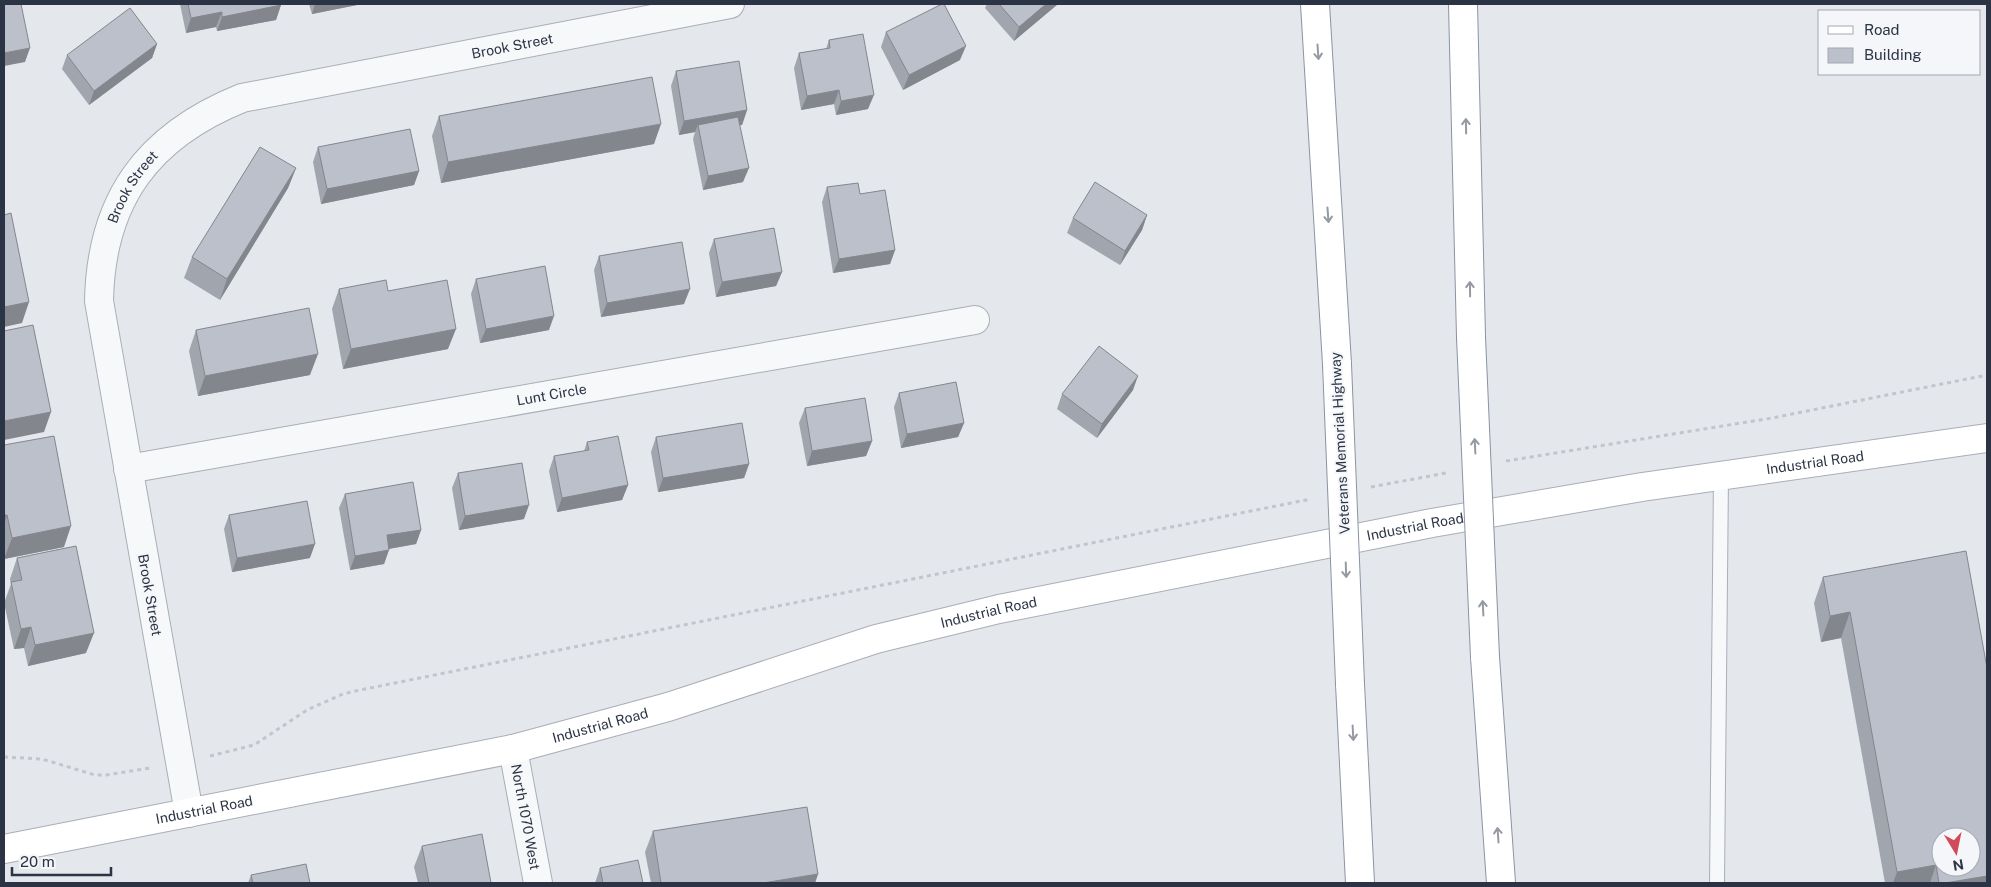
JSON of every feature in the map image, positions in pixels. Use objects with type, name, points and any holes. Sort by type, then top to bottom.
[{"type":"main road","name":"Veterans Memorial Highway","points":[[1315,4],[1337,364],[1360,883]]},
{"type":"main road","points":[[1463,4],[1471,337],[1485,657],[1502,883]]},
{"type":"main road","name":"Industrial Road","points":[[4,849],[513,749],[634,717],[727,688],[801,662],[937,623],[1432,523],[1642,487],[1987,438]]},
{"type":"street","name":"Brook Street","points":[[189,813],[99,301],[100,270],[105,240],[115,211],[128,188],[144,165],[184,128],[211,110],[242,98],[274,90],[730,4]]},
{"type":"street","name":"Lunt Circle","points":[[128,469],[975,320]]},
{"type":"street","name":"North 1070 West","points":[[513,749],[538,883]]},
{"type":"lane","points":[[1717,883],[1721,476]]},
{"type":"path","points":[[1502,462],[1772,418],[1987,375]]},
{"type":"path","points":[[1361,489],[1448,472]]},
{"type":"path","points":[[235,752],[254,745],[307,710],[343,694],[360,690],[1313,499]]},
{"type":"path","points":[[4,757],[42,759],[94,775],[133,771]]},
{"type":"building","points":[[4,4],[21,4],[30,48],[4,53]]},
{"type":"building","points":[[188,4],[281,5],[222,17],[222,12],[191,18]]},
{"type":"building","points":[[944,4],[966,46],[909,75],[886,32]]},
{"type":"building","points":[[999,4],[1046,4],[1019,27]]},
{"type":"building","points":[[130,8],[157,44],[94,91],[67,55]]},
{"type":"building","points":[[863,34],[874,95],[841,101],[839,90],[807,96],[799,53],[830,48],[829,40]]},
{"type":"building","points":[[739,61],[747,110],[684,121],[676,71]]},
{"type":"building","points":[[652,77],[661,124],[448,162],[439,116]]},
{"type":"building","points":[[738,117],[749,168],[708,176],[698,125]]},
{"type":"building","points":[[410,129],[419,171],[327,189],[318,147]]},
{"type":"building","points":[[260,147],[296,168],[227,279],[192,257]]},
{"type":"building","points":[[1095,182],[1147,215],[1125,251],[1073,218]]},
{"type":"building","points":[[858,183],[860,194],[885,190],[895,250],[839,259],[827,187]]},
{"type":"building","points":[[11,213],[29,302],[4,307],[4,215]]},
{"type":"building","points":[[774,228],[782,272],[722,282],[714,239]]},
{"type":"building","points":[[682,242],[690,289],[607,303],[599,256]]},
{"type":"building","points":[[545,266],[554,316],[486,329],[476,279]]},
{"type":"building","points":[[386,280],[388,291],[447,280],[456,329],[351,349],[339,289]]},
{"type":"building","points":[[309,308],[318,354],[205,376],[196,330]]},
{"type":"building","points":[[33,325],[51,412],[4,421],[4,331]]},
{"type":"building","points":[[1099,346],[1138,376],[1102,424],[1062,394]]},
{"type":"building","points":[[956,382],[964,423],[907,434],[899,393]]},
{"type":"building","points":[[865,398],[872,441],[812,451],[805,408]]},
{"type":"building","points":[[742,423],[749,464],[663,478],[656,437]]},
{"type":"building","points":[[54,436],[71,526],[12,538],[7,515],[4,515],[4,445]]},
{"type":"building","points":[[618,436],[628,485],[562,498],[554,456],[589,450],[587,442]]},
{"type":"building","points":[[522,463],[529,505],[465,516],[458,473]]},
{"type":"building","points":[[413,482],[421,530],[387,535],[389,550],[355,556],[345,494]]},
{"type":"building","points":[[307,501],[315,544],[237,558],[229,515]]},
{"type":"building","points":[[76,546],[94,633],[35,645],[31,627],[21,629],[11,582],[22,580],[17,558]]},
{"type":"building","points":[[1966,551],[1987,668],[1987,876],[1981,877],[1981,827],[1931,827],[1931,866],[1897,872],[1850,612],[1830,616],[1823,577]]},
{"type":"building","points":[[807,807],[818,874],[763,883],[661,883],[653,831]]},
{"type":"building","points":[[482,834],[491,883],[429,883],[422,846]]},
{"type":"building","points":[[638,860],[643,883],[603,883],[600,868]]},
{"type":"building","points":[[306,864],[310,883],[253,883],[251,875]]},
{"type":"building","points":[[1938,877],[1981,877],[1945,883],[1939,883]]}]
